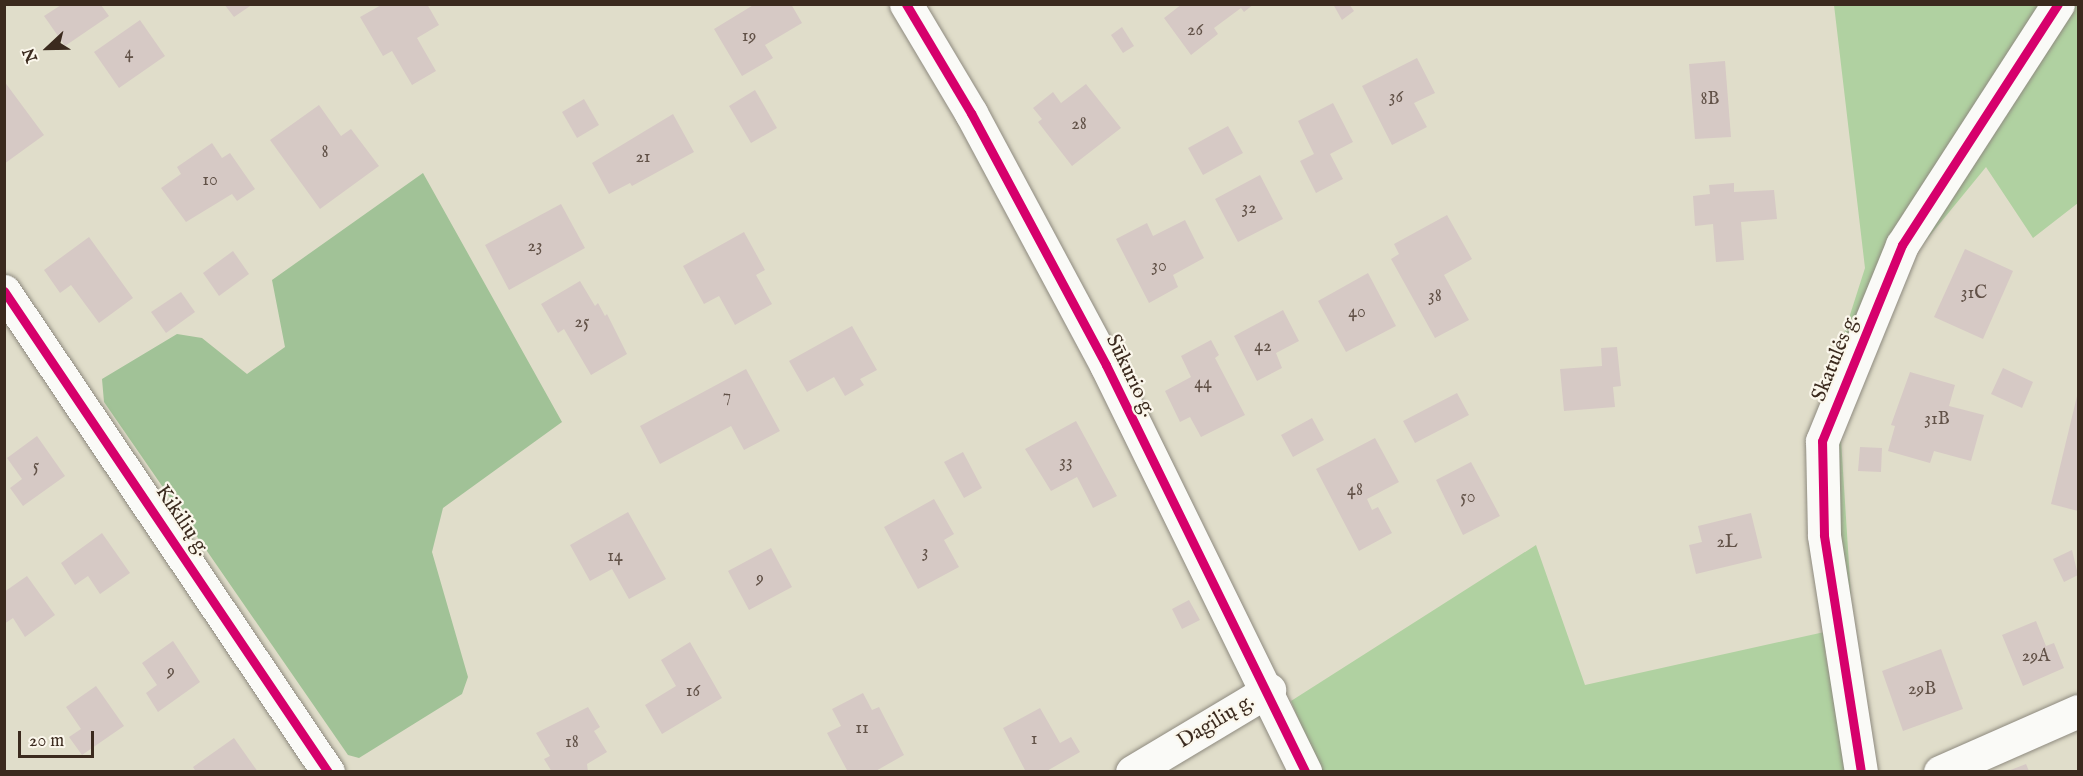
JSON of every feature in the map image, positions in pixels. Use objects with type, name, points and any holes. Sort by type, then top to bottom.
[{"type":"street","name":"Sūkurio g.","points":[[906,4],[1026,215],[1269,690],[1305,771]]},
{"type":"street","name":"Skatulės g.","points":[[1861,771],[1824,535],[1822,441],[1902,245],[2058,4]]},
{"type":"street","name":"Kikilių g.","points":[[4,291],[328,771]]},
{"type":"street","name":"Dagilių g.","points":[[1132,771],[1269,690]]},
{"type":"street","points":[[1941,771],[2079,711]]},
{"type":"green space","points":[[1834,5],[2078,5],[2078,203],[2033,238],[1986,167],[1914,255],[1840,424],[1854,643],[1825,652],[1848,771],[1319,771],[1291,701],[1536,545],[1585,685],[1829,631],[1809,443],[1865,268]]},
{"type":"green space","points":[[423,173],[562,422],[443,508],[432,552],[468,677],[462,694],[359,758],[348,755],[104,402],[102,379],[177,334],[202,338],[247,374],[285,347],[272,280]]},
{"type":"building","points":[[224,4],[253,4],[234,17]]},
{"type":"building","points":[[383,4],[427,4],[439,25],[417,38],[436,71],[412,85],[392,51],[383,56],[360,17]]},
{"type":"building","points":[[755,4],[791,4],[802,23],[765,45],[773,58],[742,76],[714,29]]},
{"type":"building","points":[[1182,4],[1254,4],[1244,12],[1241,8],[1214,28],[1218,34],[1191,55],[1164,18]]},
{"type":"building","points":[[1333,4],[1349,4],[1354,11],[1342,20]]},
{"type":"building","points":[[61,5],[101,5],[109,16],[65,46],[44,16]]},
{"type":"building","points":[[140,20],[165,56],[119,88],[94,52]]},
{"type":"building","points":[[1122,27],[1134,46],[1123,53],[1111,35]]},
{"type":"building","points":[[1417,58],[1435,93],[1414,103],[1427,127],[1392,145],[1362,86]]},
{"type":"building","points":[[1725,61],[1731,137],[1695,139],[1689,64]]},
{"type":"building","points":[[4,81],[44,135],[4,164]]},
{"type":"building","points":[[1086,84],[1121,128],[1072,166],[1038,122],[1042,119],[1033,108],[1053,92],[1061,103]]},
{"type":"building","points":[[755,90],[777,128],[751,143],[729,106]]},
{"type":"building","points":[[584,99],[599,125],[577,138],[562,112]]},
{"type":"building","points":[[1333,103],[1353,142],[1330,154],[1343,179],[1316,193],[1300,161],[1314,154],[1298,121]]},
{"type":"building","points":[[319,105],[341,136],[351,129],[379,166],[320,209],[270,140]]},
{"type":"building","points":[[673,114],[694,152],[632,186],[630,183],[609,194],[592,163]]},
{"type":"building","points":[[1228,126],[1243,153],[1203,175],[1188,148]]},
{"type":"building","points":[[212,143],[222,158],[230,153],[255,189],[237,201],[232,194],[186,222],[161,188],[181,174],[177,167]]},
{"type":"building","points":[[1260,175],[1283,219],[1238,242],[1215,199]]},
{"type":"building","points":[[1734,183],[1734,192],[1774,190],[1777,219],[1741,222],[1744,260],[1716,262],[1713,224],[1695,226],[1693,196],[1710,194],[1709,185]]},
{"type":"building","points":[[561,204],[585,248],[509,290],[485,245]]},
{"type":"building","points":[[1447,215],[1472,259],[1444,275],[1469,320],[1435,338],[1391,259],[1399,254],[1394,244]]},
{"type":"building","points":[[1185,220],[1204,258],[1173,275],[1178,287],[1149,303],[1116,239],[1147,223],[1153,236]]},
{"type":"building","points":[[744,232],[765,270],[756,275],[772,304],[735,325],[719,296],[704,304],[683,266]]},
{"type":"building","points":[[89,237],[133,298],[99,323],[71,285],[60,293],[44,270]]},
{"type":"building","points":[[1965,249],[2013,271],[1983,339],[1934,317]]},
{"type":"building","points":[[233,251],[249,274],[219,296],[203,273]]},
{"type":"building","points":[[1368,273],[1396,326],[1346,352],[1318,301]]},
{"type":"building","points":[[580,281],[595,306],[598,303],[605,316],[607,314],[627,354],[591,375],[564,329],[558,333],[541,304]]},
{"type":"building","points":[[181,292],[195,312],[166,333],[151,312]]},
{"type":"building","points":[[1283,310],[1299,341],[1276,353],[1282,368],[1257,381],[1234,336]]},
{"type":"building","points":[[852,326],[877,370],[860,379],[864,385],[845,396],[834,377],[807,392],[789,361]]},
{"type":"building","points":[[1211,340],[1219,355],[1215,358],[1245,415],[1201,437],[1190,417],[1180,422],[1165,391],[1191,377],[1181,356]]},
{"type":"building","points":[[1617,347],[1621,386],[1613,387],[1615,407],[1564,411],[1560,369],[1602,366],[1601,348]]},
{"type":"building","points":[[2003,368],[2033,382],[2022,408],[1991,394]]},
{"type":"building","points":[[746,369],[780,431],[744,450],[731,426],[660,464],[640,426]]},
{"type":"building","points":[[1910,372],[1955,385],[1949,406],[1984,415],[1971,461],[1934,451],[1930,463],[1888,451],[1895,426],[1891,425]]},
{"type":"building","points":[[2078,392],[2078,511],[2051,504]]},
{"type":"building","points":[[1457,393],[1469,415],[1415,443],[1403,421]]},
{"type":"building","points":[[1312,418],[1324,440],[1293,457],[1281,435]]},
{"type":"building","points":[[1076,421],[1117,496],[1093,508],[1077,477],[1051,491],[1025,449]]},
{"type":"building","points":[[37,436],[65,476],[23,506],[10,488],[22,479],[7,458]]},
{"type":"building","points":[[1375,438],[1399,482],[1367,499],[1372,510],[1378,507],[1392,533],[1359,551],[1316,469]]},
{"type":"building","points":[[1860,447],[1882,448],[1881,472],[1858,471]]},
{"type":"building","points":[[963,452],[982,488],[964,498],[944,462]]},
{"type":"building","points":[[1471,462],[1500,516],[1463,535],[1436,480]]},
{"type":"building","points":[[934,499],[954,534],[944,540],[959,567],[918,589],[884,527]]},
{"type":"building","points":[[628,512],[666,579],[629,599],[612,569],[590,581],[570,545]]},
{"type":"building","points":[[1751,513],[1762,558],[1696,574],[1689,545],[1702,542],[1698,526]]},
{"type":"building","points":[[102,533],[130,573],[100,594],[88,576],[75,585],[61,563]]},
{"type":"building","points":[[771,548],[792,587],[749,610],[728,571]]},
{"type":"building","points":[[2072,550],[2078,575],[2064,582],[2053,559]]},
{"type":"building","points":[[27,576],[55,615],[25,637],[13,618],[4,624],[4,592]]},
{"type":"building","points":[[1189,600],[1200,620],[1182,629],[1172,609]]},
{"type":"building","points":[[2036,621],[2046,646],[2054,643],[2064,668],[2023,686],[2002,635]]},
{"type":"building","points":[[173,641],[200,682],[158,712],[146,693],[157,685],[142,663]]},
{"type":"building","points":[[690,642],[722,698],[662,734],[645,705],[676,686],[661,660]]},
{"type":"building","points":[[1941,649],[1963,709],[1903,731],[1882,671]]},
{"type":"building","points":[[96,686],[124,726],[82,755],[69,737],[81,729],[66,707]]},
{"type":"building","points":[[863,693],[872,710],[879,707],[904,755],[874,772],[848,772],[827,733],[841,726],[832,709]]},
{"type":"building","points":[[588,707],[600,727],[594,731],[607,752],[587,764],[588,772],[552,772],[544,759],[550,756],[536,733]]},
{"type":"building","points":[[1040,708],[1060,743],[1071,737],[1080,752],[1045,772],[1026,772],[1003,728]]},
{"type":"building","points":[[234,738],[258,772],[196,772],[193,767]]},
{"type":"building","points":[[2026,764],[2029,771],[2008,771]]},
{"type":"cycle path","points":[[906,4],[971,113],[1106,365],[1305,772]]},
{"type":"cycle path","points":[[1861,772],[1824,535],[1822,441],[1902,245],[2058,4]]},
{"type":"cycle path","points":[[4,291],[328,772]]}]
